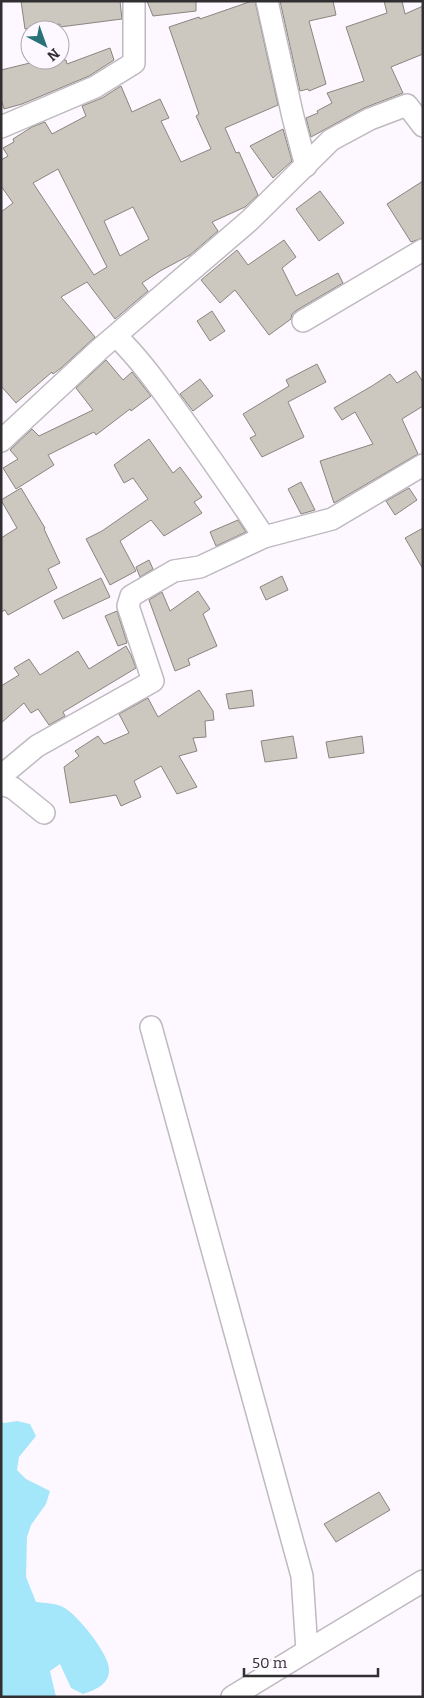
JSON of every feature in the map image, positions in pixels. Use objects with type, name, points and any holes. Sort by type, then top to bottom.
[{"type":"street","points":[[1,127],[95,87],[134,63],[134,1]]},
{"type":"street","points":[[267,1],[272,31],[306,166]]},
{"type":"street","points":[[1,441],[116,336],[250,220],[331,140],[370,119],[407,105],[423,126]]},
{"type":"street","points":[[302,321],[423,250]]},
{"type":"street","points":[[116,336],[140,363],[189,428],[264,537]]},
{"type":"street","points":[[1,776],[37,746],[153,681],[128,606],[131,596],[174,571],[200,566],[264,537],[332,519],[423,465]]},
{"type":"street","points":[[1,784],[13,788],[44,813]]},
{"type":"street","points":[[151,1027],[302,1576],[307,1651]]},
{"type":"street","points":[[242,1694],[307,1651],[423,1581]]},
{"type":"water","points":[[1,1421],[4,1423],[17,1421],[30,1424],[36,1436],[19,1457],[17,1470],[26,1479],[50,1491],[46,1504],[31,1525],[27,1537],[26,1577],[36,1602],[50,1603],[69,1611],[91,1635],[108,1662],[109,1674],[107,1679],[101,1686],[83,1694],[71,1688],[60,1664],[50,1671],[56,1697],[1,1697]]},
{"type":"building","points":[[21,1],[120,1],[122,19],[70,26],[70,20],[24,20]]},
{"type":"building","points":[[147,1],[196,1],[196,11],[153,16]]},
{"type":"building","points":[[255,1],[278,105],[225,128],[236,153],[239,152],[258,195],[245,207],[212,222],[218,231],[190,255],[142,283],[148,291],[115,319],[87,282],[61,297],[95,337],[61,368],[53,374],[52,372],[16,403],[1,386],[1,212],[13,203],[1,186],[1,160],[8,156],[3,148],[14,142],[13,139],[32,127],[45,122],[52,134],[86,116],[82,106],[102,98],[121,86],[132,112],[160,99],[169,118],[161,121],[181,162],[211,149],[196,116],[199,114],[169,27],[199,17],[200,19]],"holes":[[[58,169],[107,267],[94,275],[33,183]],[[133,207],[149,239],[120,256],[104,221]]]},
{"type":"building","points":[[280,1],[333,1],[336,15],[309,21],[326,84],[309,91],[308,89],[300,91]]},
{"type":"building","points":[[384,1],[402,1],[405,14],[423,6],[423,54],[391,67],[403,93],[364,108],[311,137],[306,118],[318,113],[317,111],[332,103],[327,93],[364,81],[346,27],[387,13]]},
{"type":"building","points":[[110,48],[114,60],[89,76],[22,104],[4,109],[1,99],[1,70],[20,65],[20,70],[70,70],[70,63]]},
{"type":"building","points":[[283,129],[292,161],[273,178],[250,146]]},
{"type":"building","points":[[423,181],[423,238],[411,242],[387,204]]},
{"type":"building","points":[[320,191],[344,223],[319,241],[296,209]]},
{"type":"building","points":[[284,240],[296,257],[282,268],[296,296],[338,273],[343,283],[297,310],[292,314],[291,319],[269,335],[235,290],[220,303],[201,280],[237,250],[248,265]]},
{"type":"building","points":[[212,311],[225,331],[210,341],[197,321]]},
{"type":"building","points":[[106,360],[123,380],[132,372],[151,396],[131,411],[130,409],[96,435],[94,432],[48,455],[54,465],[16,489],[3,468],[18,459],[10,450],[32,429],[39,436],[93,410],[76,388]]},
{"type":"building","points":[[317,364],[326,382],[288,402],[304,437],[262,457],[250,438],[256,435],[243,414],[289,386],[286,380]]},
{"type":"building","points":[[416,371],[423,382],[423,406],[402,419],[418,454],[334,503],[320,461],[373,444],[355,412],[342,420],[334,408],[390,374],[397,383]]},
{"type":"building","points":[[200,379],[213,396],[193,411],[180,394]]},
{"type":"building","points":[[149,439],[173,473],[180,467],[202,497],[194,502],[202,513],[164,536],[151,520],[120,541],[136,571],[110,585],[86,539],[102,531],[148,499],[133,478],[124,483],[114,465]]},
{"type":"building","points":[[301,482],[315,510],[301,514],[288,489]]},
{"type":"building","points":[[21,488],[45,528],[60,563],[48,569],[57,588],[8,615],[5,610],[1,612],[1,538],[17,528],[1,500]]},
{"type":"building","points":[[409,488],[417,500],[395,515],[386,501]]},
{"type":"building","points":[[238,520],[246,532],[216,546],[210,532]]},
{"type":"building","points":[[423,528],[423,569],[405,538]]},
{"type":"building","points":[[149,560],[153,569],[140,577],[136,567]]},
{"type":"building","points":[[282,576],[288,590],[266,600],[260,587]]},
{"type":"building","points":[[101,578],[110,597],[63,619],[54,601]]},
{"type":"building","points":[[198,591],[210,609],[203,614],[217,646],[188,659],[190,665],[175,671],[149,600],[162,592],[170,611]]},
{"type":"building","points":[[117,611],[127,643],[118,646],[105,616]]},
{"type":"building","points":[[126,646],[136,668],[63,712],[65,716],[49,725],[38,709],[31,713],[24,703],[1,723],[1,686],[19,675],[14,668],[29,659],[40,675],[78,651],[89,669]]},
{"type":"building","points":[[199,690],[213,711],[214,720],[205,721],[206,737],[193,738],[197,751],[179,756],[197,787],[177,794],[161,766],[134,781],[141,797],[121,806],[116,795],[70,803],[64,767],[79,756],[75,751],[98,736],[104,744],[129,733],[119,714],[148,698],[158,717]]},
{"type":"building","points":[[252,690],[254,706],[229,709],[226,694]]},
{"type":"building","points":[[293,736],[297,758],[265,762],[261,741]]},
{"type":"building","points":[[362,736],[364,753],[329,758],[326,742]]},
{"type":"building","points":[[379,1492],[390,1510],[336,1542],[324,1524]]}]
